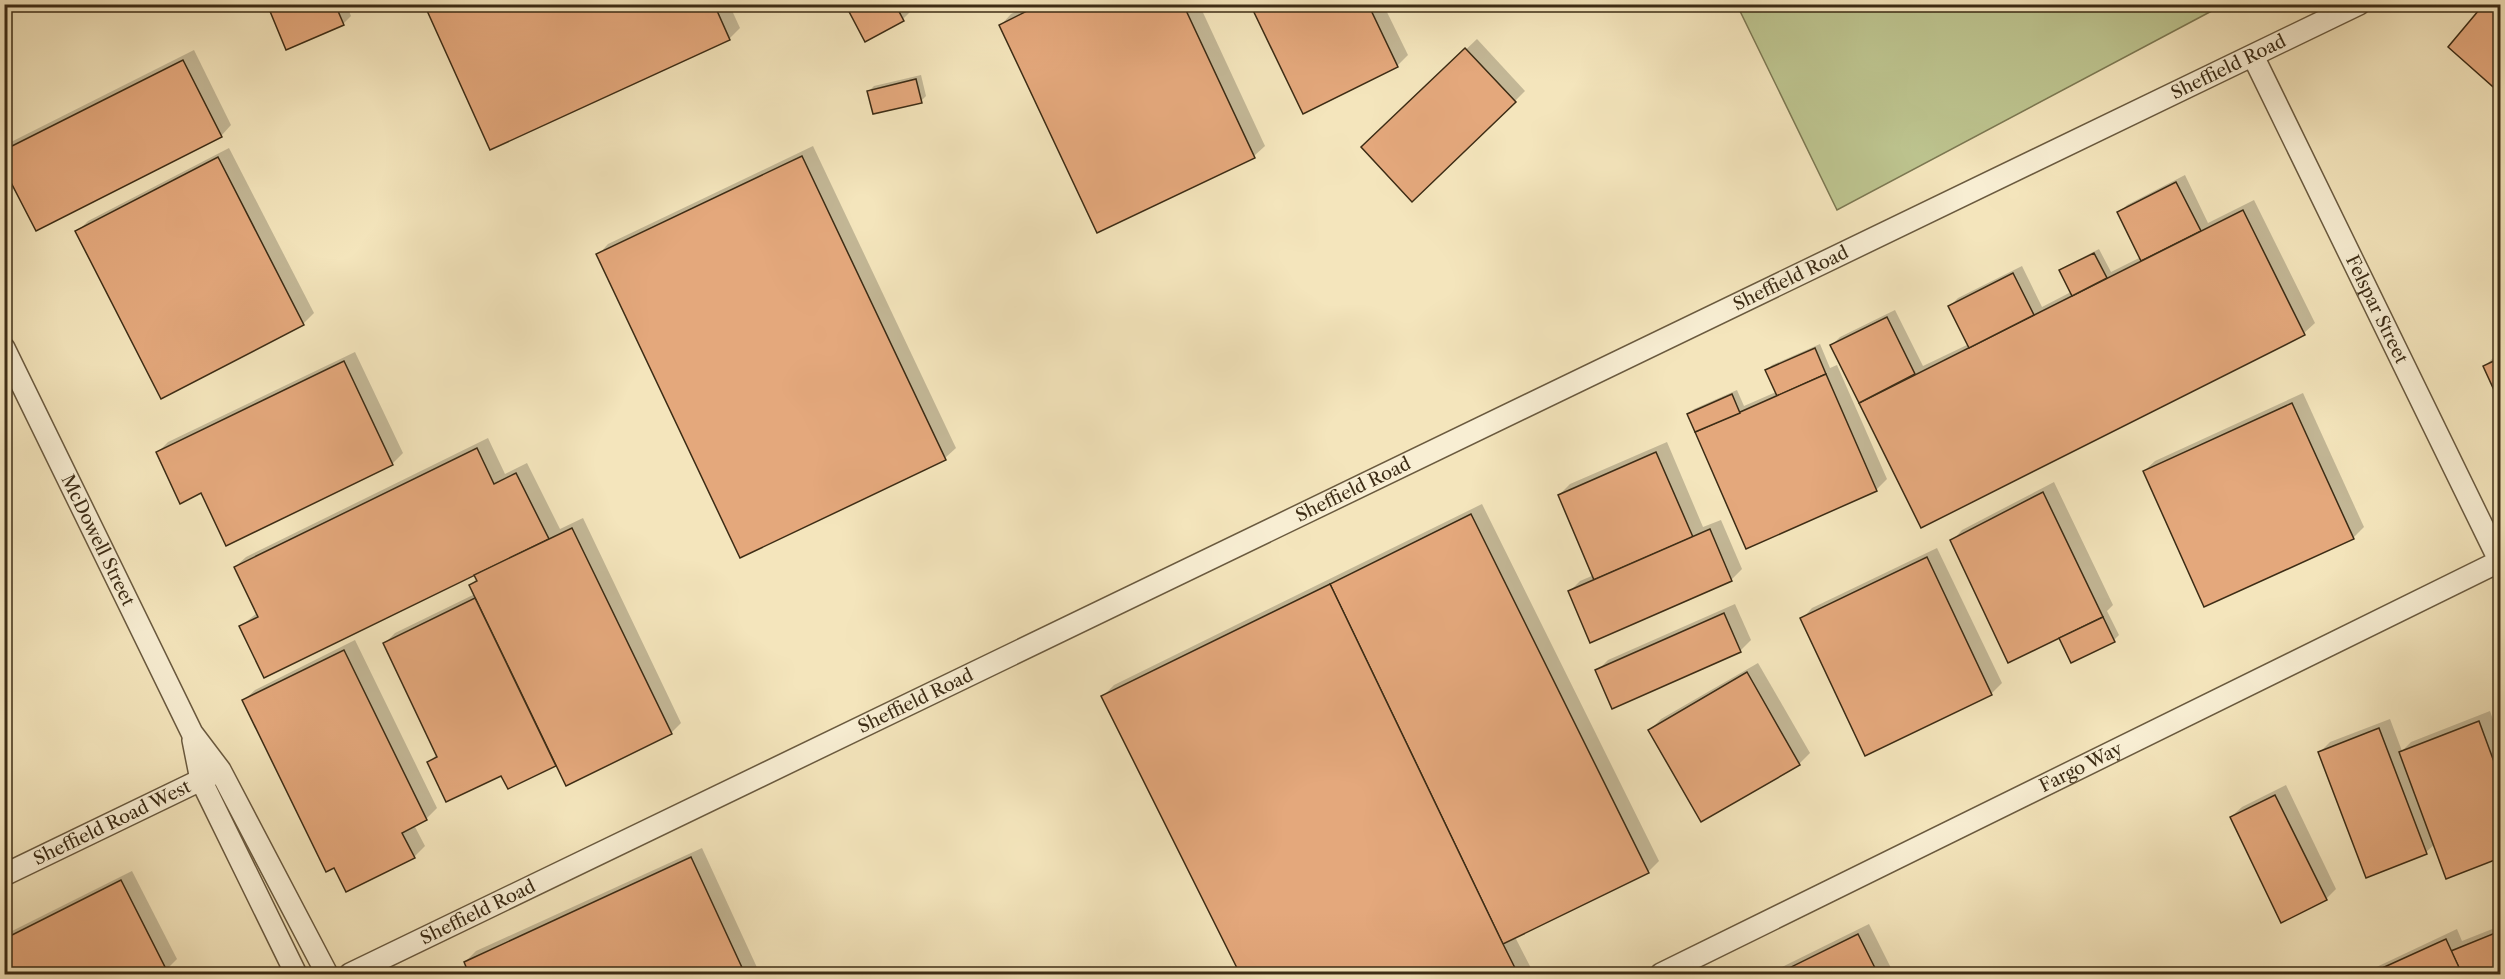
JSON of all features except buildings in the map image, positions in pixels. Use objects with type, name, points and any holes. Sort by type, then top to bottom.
[{"type":"street","name":"Sheffield Road","points":[[350,975],[2359,4]]},
{"type":"street","name":"Felspar Street","points":[[2253,56],[2500,562]]},
{"type":"street","name":"McDowell Street","points":[[4,348],[192,733],[220,770],[327,975]]},
{"type":"street","name":"Fargo Way","points":[[1661,975],[2500,562]]},
{"type":"street","name":"McDowell Street","points":[[192,733],[201,780],[296,975]]},
{"type":"street","name":"Sheffield Road West","points":[[4,875],[220,770]]},
{"type":"green space","points":[[1737,5],[2223,5],[1837,210]]}]
